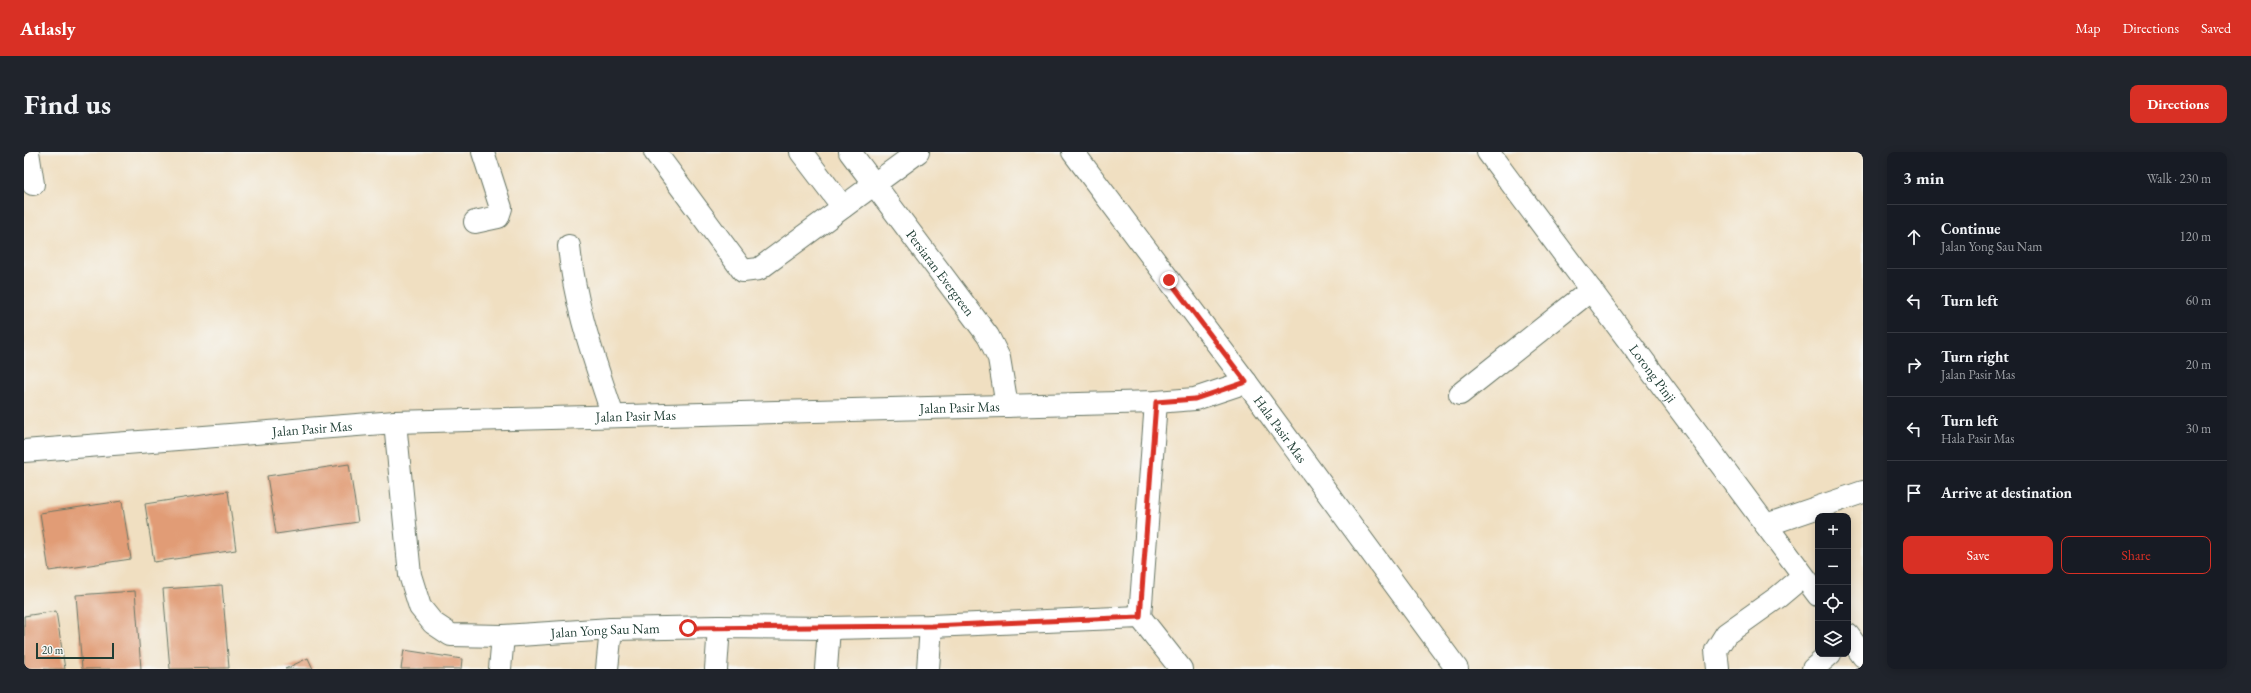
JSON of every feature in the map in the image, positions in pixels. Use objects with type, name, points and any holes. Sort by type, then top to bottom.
[{"type":"street","points":[[28,152],[33,184]]},
{"type":"street","points":[[475,222],[498,217],[501,208],[483,152]]},
{"type":"street","points":[[655,152],[744,271],[759,269],[918,152]]},
{"type":"street","points":[[802,152],[843,207]]},
{"type":"street","name":"Persiaran Evergreen","points":[[850,152],[988,336],[999,358],[1007,406]]},
{"type":"street","name":"Hala Pasir Mas","points":[[1073,152],[1246,382],[1457,669]]},
{"type":"street","name":"Lorong Pinji","points":[[1488,152],[1815,591]]},
{"type":"street","points":[[569,246],[572,278],[580,314],[613,416]]},
{"type":"street","points":[[1460,394],[1591,290]]},
{"type":"street","name":"Jalan Pasir Mas","points":[[24,451],[395,422],[1156,402],[1195,399],[1246,382]]},
{"type":"street","points":[[1156,402],[1140,617],[1180,669]]},
{"type":"street","name":"Jalan Yong Sau Nam","points":[[395,422],[410,575],[420,607],[433,623],[451,635],[504,636],[611,629],[931,626],[1140,617]]},
{"type":"street","points":[[1766,525],[1863,492]]},
{"type":"street","points":[[1718,669],[1716,650],[1726,634],[1778,597],[1803,576]]},
{"type":"street","points":[[928,669],[931,626]]},
{"type":"street","points":[[716,669],[719,627]]},
{"type":"street","points":[[826,669],[829,628]]},
{"type":"street","points":[[607,669],[611,629]]},
{"type":"street","points":[[500,669],[504,636]]},
{"type":"street","points":[[1851,641],[1863,656]]},
{"type":"street","points":[[1813,669],[1827,657]]},
{"type":"building","points":[[349,464],[358,522],[276,534],[267,476]]},
{"type":"building","points":[[228,491],[236,550],[154,562],[145,504]]},
{"type":"building","points":[[122,501],[131,559],[49,571],[40,513]]},
{"type":"building","points":[[222,585],[229,668],[170,669],[163,589]]},
{"type":"building","points":[[135,591],[141,669],[82,669],[76,595]]},
{"type":"building","points":[[56,611],[65,669],[24,669],[24,616]]},
{"type":"building","points":[[404,650],[462,659],[461,669],[401,669]]},
{"type":"building","points":[[308,658],[313,669],[285,669]]},
{"type":"route","points":[[688,628],[931,626],[1140,617],[1156,402],[1195,399],[1246,382],[1169,280]]}]
